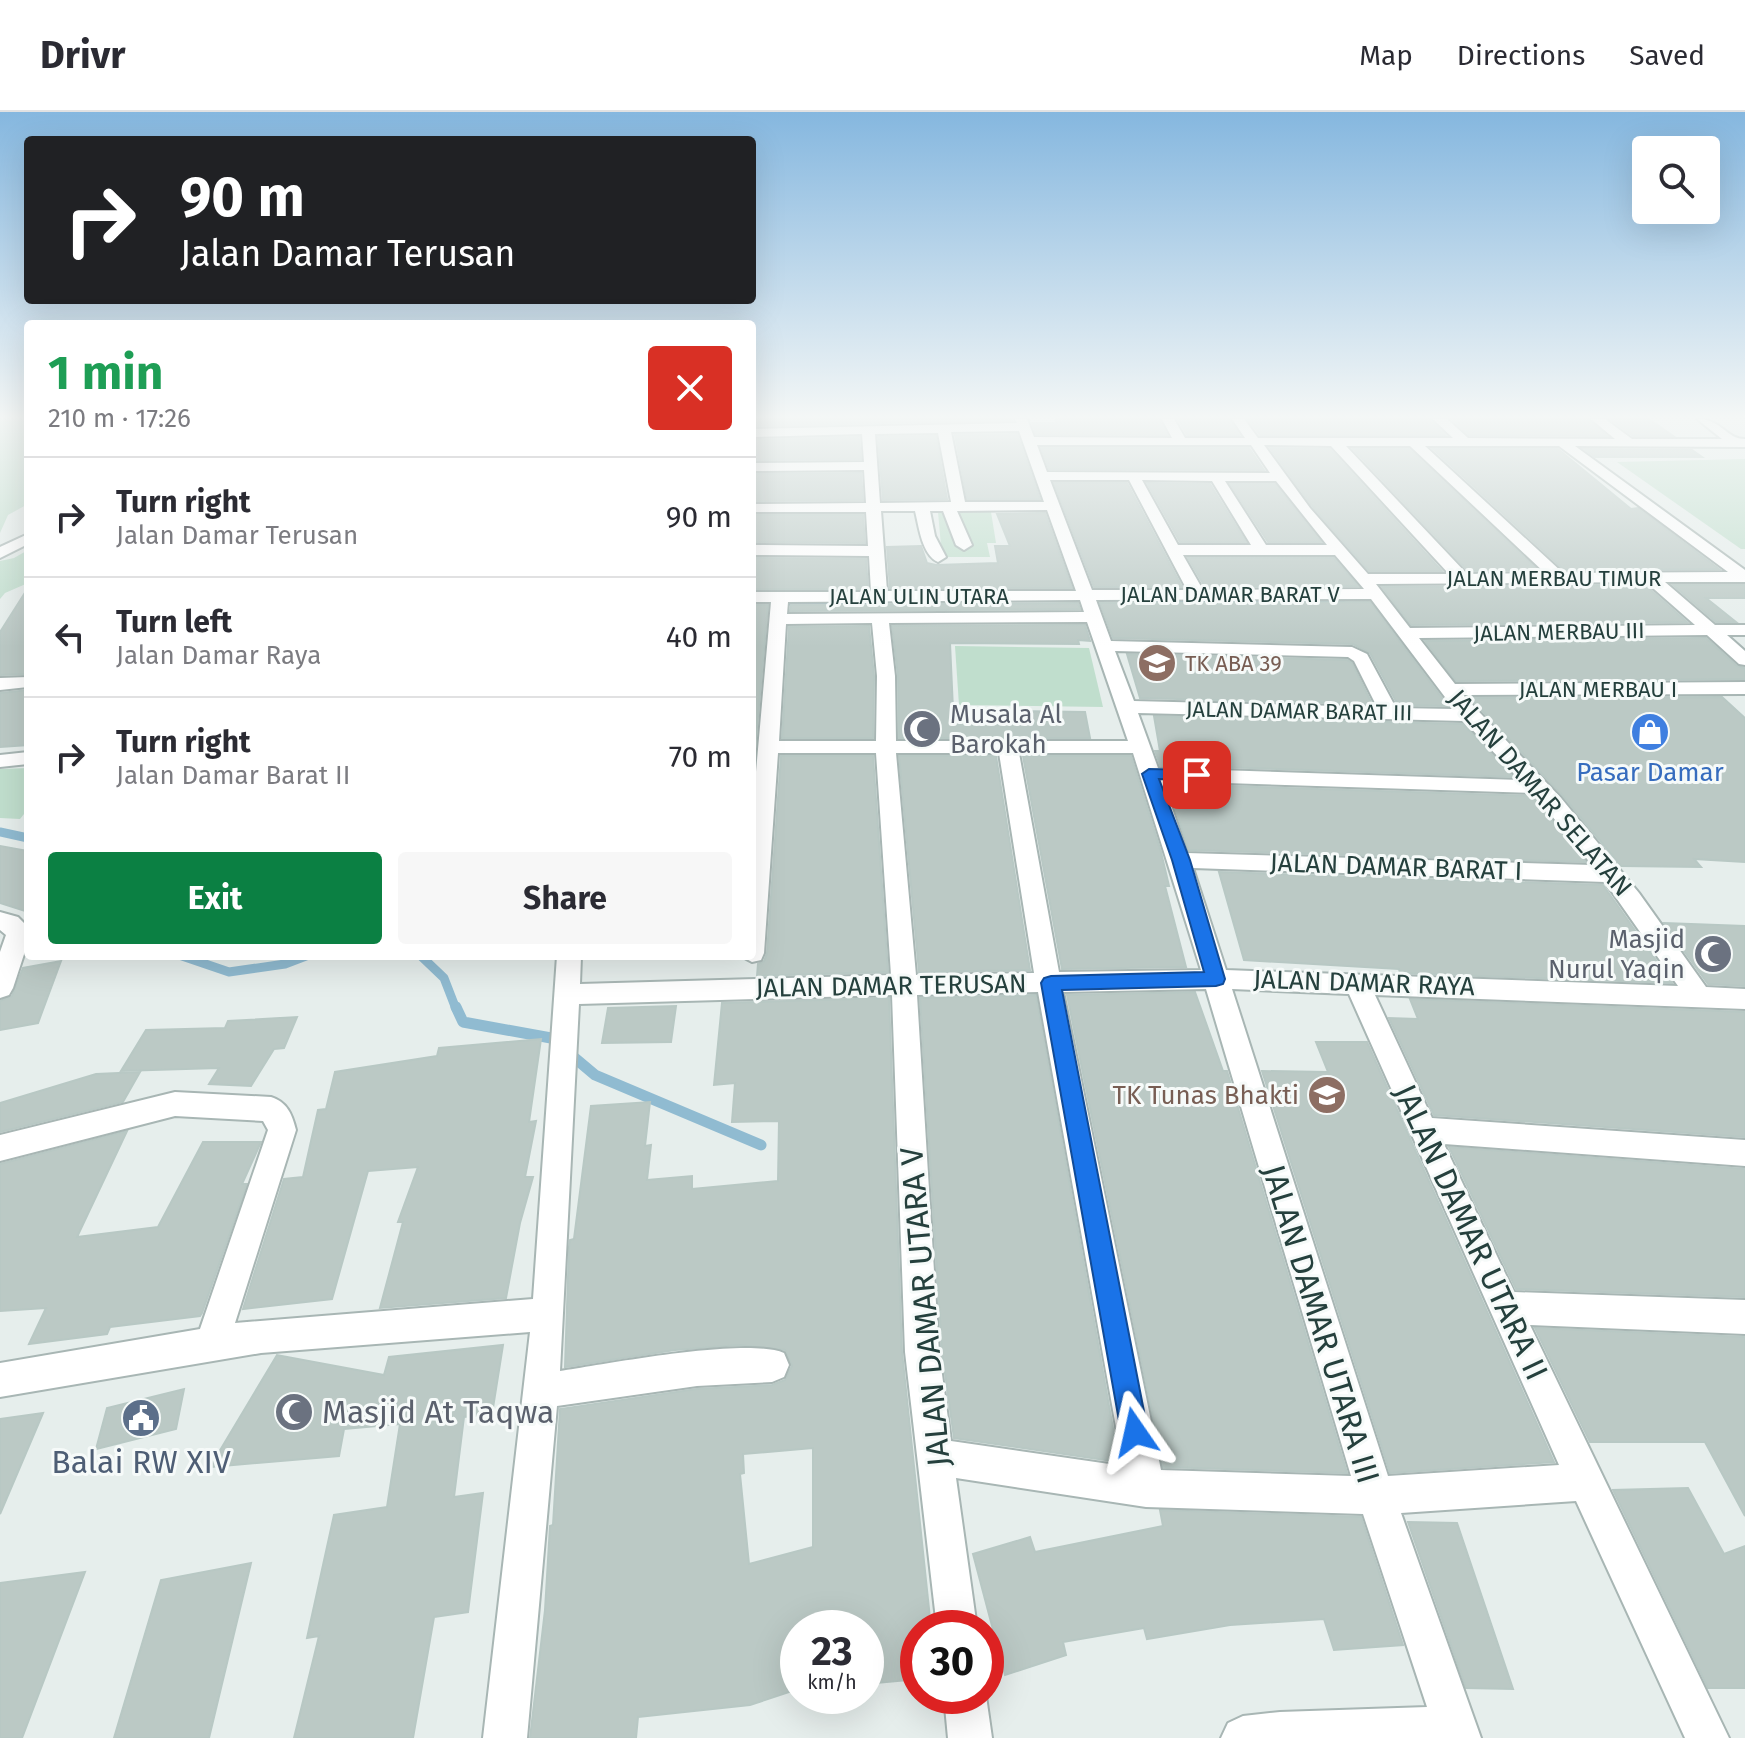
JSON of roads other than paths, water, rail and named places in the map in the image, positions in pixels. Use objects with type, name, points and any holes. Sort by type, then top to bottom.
[{"type":"street","points":[[874,495],[879,595]]},
{"type":"street","points":[[952,495],[964,545]]},
{"type":"street","name":"JALAN DAMAR RAYA","points":[[1051,495],[1181,860],[1216,979],[1745,999]]},
{"type":"street","points":[[1143,495],[1197,594]]},
{"type":"street","points":[[1227,495],[1261,550]]},
{"type":"street","name":"JALAN DAMAR SELATAN","points":[[1294,495],[1370,586],[1470,715],[1539,787],[1611,874],[1698,996]]},
{"type":"street","points":[[1384,495],[1462,578]]},
{"type":"street","points":[[1470,495],[1560,579]]},
{"type":"street","points":[[1633,495],[1744,577]]},
{"type":"street","points":[[921,505],[928,536],[938,557]]},
{"type":"street","points":[[756,508],[1055,506]]},
{"type":"street","points":[[0,553],[24,540]]},
{"type":"street","points":[[756,550],[875,551]]},
{"type":"street","points":[[1171,550],[1341,550]]},
{"type":"street","name":"JALAN MERBAU TIMUR","points":[[1370,586],[1462,578],[1744,577]]},
{"type":"street","name":"JALAN MERBAU III","points":[[1652,579],[1712,630]]},
{"type":"street","name":"JALAN DAMAR BARAT V","points":[[1090,606],[1197,594],[1370,586]]},
{"type":"street","name":"JALAN ULIN UTARA","points":[[756,598],[780,605],[879,595],[1090,606]]},
{"type":"street","points":[[756,905],[780,605],[880,617],[1090,606]]},
{"type":"street","name":"JALAN DAMAR UTARA V","points":[[880,617],[886,676],[886,748],[904,985],[922,1352],[955,1610]]},
{"type":"street","points":[[1712,630],[1745,660]]},
{"type":"street","name":"JALAN MERBAU III","points":[[1407,633],[1745,630]]},
{"type":"street","points":[[1106,646],[1352,652],[1361,658],[1389,713]]},
{"type":"street","points":[[0,684],[24,682]]},
{"type":"street","name":"JALAN MERBAU I","points":[[1450,690],[1745,688]]},
{"type":"street","name":"JALAN DAMAR BARAT III","points":[[1128,707],[1470,715]]},
{"type":"street","points":[[769,747],[1140,747]]},
{"type":"street","points":[[1008,747],[1027,870],[1146,1488]]},
{"type":"street","points":[[0,761],[24,758]]},
{"type":"street","points":[[1149,774],[1539,787]]},
{"type":"street","name":"JALAN DAMAR BARAT I","points":[[1181,860],[1611,874]]},
{"type":"street","points":[[0,921],[10,923],[19,933],[0,988]]},
{"type":"street","points":[[505,1738],[549,1314],[569,960]]},
{"type":"street","points":[[749,988],[751,960]]},
{"type":"street","name":"JALAN DAMAR TERUSAN","points":[[566,994],[1216,979]]},
{"type":"street","name":"JALAN DAMAR UTARA III","points":[[936,1457],[1146,1488],[1376,1496],[1216,979]]},
{"type":"street","name":"JALAN DAMAR UTARA II","points":[[1356,982],[1504,1308],[1707,1738]]},
{"type":"street","points":[[0,1148],[175,1104],[271,1109],[279,1119],[282,1130],[212,1344]]},
{"type":"street","points":[[1424,1130],[1745,1153]]},
{"type":"street","points":[[1504,1308],[1745,1317]]},
{"type":"street","points":[[0,1380],[261,1336],[549,1314]]},
{"type":"street","points":[[542,1391],[697,1369],[772,1365]]},
{"type":"street","points":[[1459,1738],[1376,1496],[1587,1482]]},
{"type":"street","points":[[967,1714],[970,1738]]},
{"type":"street","points":[[1243,1738],[1280,1733],[1423,1727],[1448,1738]]},
{"type":"waterway","points":[[790,602],[879,606]]},
{"type":"waterway","points":[[1158,603],[1342,602]]},
{"type":"waterway","points":[[0,832],[24,837]]},
{"type":"waterway","points":[[194,960],[229,972],[296,960]]},
{"type":"waterway","points":[[425,960],[444,978],[456,1009]]},
{"type":"waterway","points":[[456,1007],[463,1022],[551,1038],[595,1075],[761,1145]]},
{"type":"place","name":"TK ABA 39","points":[[1157,663]]},
{"type":"place","name":"Musala Al Barokah","points":[[922,729]]},
{"type":"place","name":"Pasar Damar","points":[[1650,732]]},
{"type":"place","name":"Masjid Nurul Yaqin","points":[[1713,954]]},
{"type":"place","name":"TK Tunas Bhakti","points":[[1327,1095]]},
{"type":"place","name":"Masjid At Taqwa","points":[[294,1412]]},
{"type":"place","name":"Balai RW XIV","points":[[141,1418]]}]
